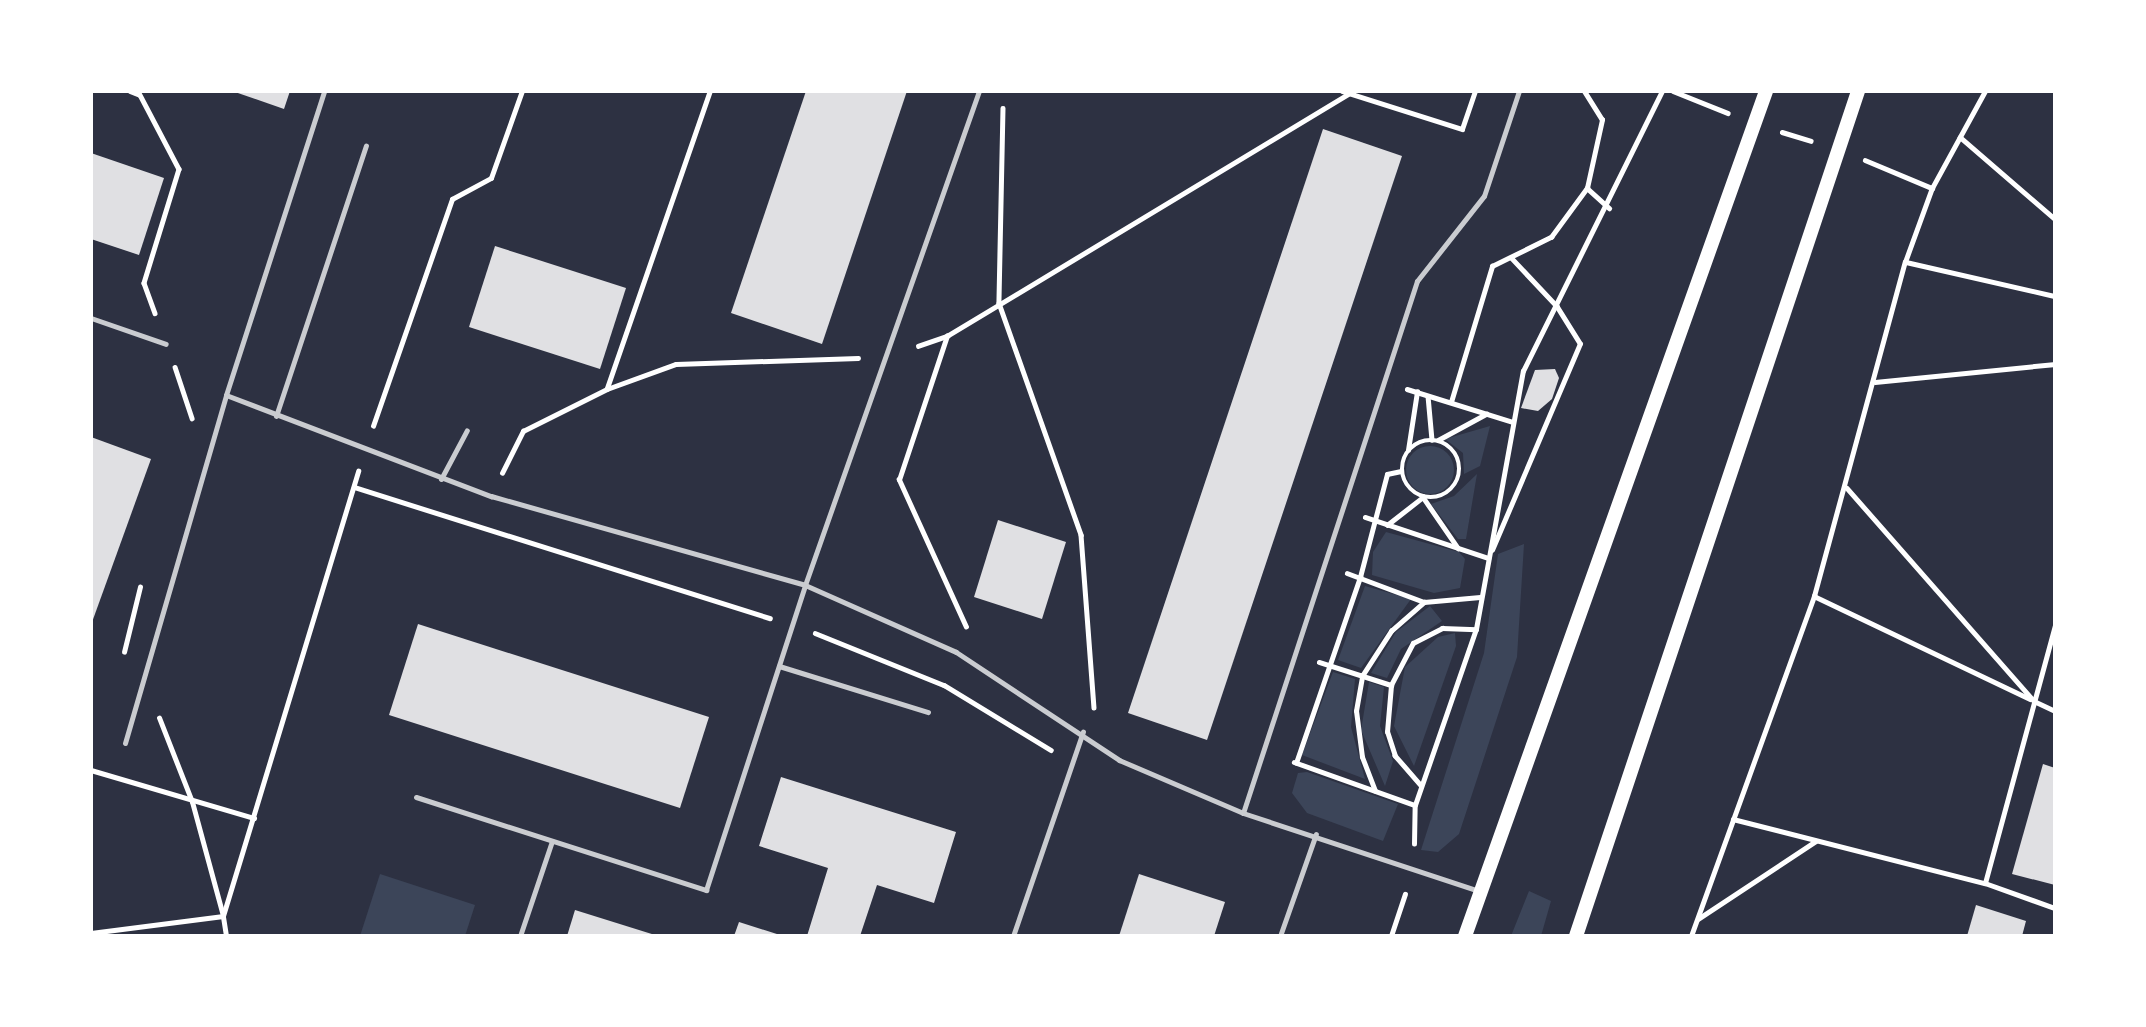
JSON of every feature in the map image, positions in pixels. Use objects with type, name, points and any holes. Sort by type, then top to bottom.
[{"type":"main road","points":[[1465,936],[1766,91]]},
{"type":"main road","points":[[1576,936],[1858,91]]},
{"type":"lane","points":[[125,743],[140,683],[226,395],[324,91]]},
{"type":"lane","points":[[416,797],[706,890],[805,585],[979,91]]},
{"type":"lane","points":[[1243,813],[1417,281],[1484,196],[1519,91]]},
{"type":"lane","points":[[276,416],[366,146]]},
{"type":"lane","points":[[91,318],[166,344]]},
{"type":"lane","points":[[226,395],[441,480],[805,585],[956,652],[1083,732],[1119,760],[1243,813],[1316,834],[1480,891]]},
{"type":"lane","points":[[441,480],[467,430]]},
{"type":"lane","points":[[779,667],[928,712]]},
{"type":"lane","points":[[1013,936],[1070,761],[1083,732]]},
{"type":"lane","points":[[1280,936],[1316,834]]},
{"type":"lane","points":[[520,936],[552,841]]},
{"type":"path","points":[[223,916],[364,451],[452,200],[491,178],[522,91]]},
{"type":"path","points":[[607,389],[710,91]]},
{"type":"path","points":[[1342,91],[1462,129],[1475,91]]},
{"type":"path","points":[[1451,402],[1492,266],[1551,237],[1587,188],[1602,120],[1584,91]]},
{"type":"path","points":[[1391,936],[1414,869],[1415,805],[1476,629],[1523,371],[1609,208],[1662,91]]},
{"type":"path","points":[[1673,91],[1755,124],[1838,149],[1932,188]]},
{"type":"path","points":[[1691,936],[1814,596],[1847,488],[1905,262],[1932,188],[1985,91]]},
{"type":"path","points":[[135,92],[179,169],[145,283],[193,419],[189,432]]},
{"type":"path","points":[[491,496],[523,430],[607,389],[676,364],[886,357],[947,336],[1352,92]]},
{"type":"path","points":[[1003,104],[999,303],[1081,535],[1094,708],[1082,701]]},
{"type":"path","points":[[1960,137],[2055,219]]},
{"type":"path","points":[[1587,188],[1609,208]]},
{"type":"path","points":[[1488,559],[1580,344],[1557,307],[1511,258]]},
{"type":"path","points":[[1905,262],[2055,296]]},
{"type":"path","points":[[947,336],[899,480],[967,628],[978,635]]},
{"type":"path","points":[[1875,382],[2055,365]]},
{"type":"path","points":[[1384,382],[1513,422]]},
{"type":"path","points":[[1417,392],[1408,450],[1401,471],[1408,488],[1423,498],[1458,549]]},
{"type":"path","points":[[1428,396],[1435,440]]},
{"type":"path","points":[[1408,450],[1435,440],[1486,414]]},
{"type":"path","points":[[1387,526],[1423,498],[1442,496],[1460,477],[1454,450],[1435,440]]},
{"type":"path","points":[[1296,763],[1360,577],[1377,522],[1387,474],[1401,471]]},
{"type":"path","points":[[354,487],[792,625],[944,684],[1070,761]]},
{"type":"path","points":[[1847,488],[2034,701]]},
{"type":"path","points":[[1343,508],[1387,526],[1488,559]]},
{"type":"path","points":[[1324,565],[1424,602],[1480,597]]},
{"type":"path","points":[[141,583],[121,647],[140,683],[192,802],[226,936]]},
{"type":"path","points":[[1814,596],[2055,711]]},
{"type":"path","points":[[1375,791],[1362,757],[1356,711],[1362,676],[1391,632],[1424,602]]},
{"type":"path","points":[[1984,883],[2055,625]]},
{"type":"path","points":[[1422,786],[1395,756],[1387,732],[1391,685],[1413,643],[1441,628],[1476,629]]},
{"type":"path","points":[[1294,654],[1391,685]]},
{"type":"path","points":[[1263,751],[1415,805]]},
{"type":"path","points":[[91,770],[192,802],[254,818]]},
{"type":"path","points":[[1733,819],[1984,883],[2055,908]]},
{"type":"path","points":[[1697,919],[1816,840]]},
{"type":"path","points":[[91,933],[223,916]]},
{"type":"shaded area","points":[[1490,426],[1480,466],[1464,474],[1463,453],[1445,439]]},
{"type":"shaded area","points":[[1430,446],[1447,453],[1454,470],[1447,487],[1430,494],[1413,487],[1406,470],[1413,453]]},
{"type":"shaded area","points":[[1477,474],[1466,539],[1458,539],[1431,504],[1454,496]]},
{"type":"shaded area","points":[[1386,532],[1459,552],[1465,559],[1460,588],[1434,593],[1372,575],[1373,552]]},
{"type":"shaded area","points":[[1524,544],[1517,657],[1459,834],[1438,852],[1421,850],[1484,653],[1498,554]]},
{"type":"shaded area","points":[[1365,586],[1411,599],[1361,668],[1338,660]]},
{"type":"shaded area","points":[[1430,606],[1442,621],[1401,649],[1387,678],[1371,673],[1396,632]]},
{"type":"shaded area","points":[[1455,633],[1456,646],[1414,766],[1394,726],[1405,667],[1438,637]]},
{"type":"shaded area","points":[[1333,672],[1355,679],[1351,727],[1365,779],[1302,755]]},
{"type":"shaded area","points":[[1369,682],[1384,687],[1380,726],[1393,761],[1385,786],[1361,730]]},
{"type":"shaded area","points":[[1307,772],[1398,804],[1383,841],[1307,813],[1292,793],[1298,773]]},
{"type":"shaded area","points":[[380,874],[475,905],[465,936],[360,936]]},
{"type":"shaded area","points":[[1529,891],[1551,901],[1541,936],[1511,936]]},
{"type":"building","points":[[232,91],[290,91],[284,109]]},
{"type":"building","points":[[806,91],[907,91],[822,344],[731,313]]},
{"type":"building","points":[[1323,129],[1402,156],[1207,740],[1128,713]]},
{"type":"building","points":[[91,153],[164,178],[139,255],[91,239]]},
{"type":"building","points":[[495,246],[626,288],[600,369],[469,327]]},
{"type":"building","points":[[1555,369],[1559,378],[1552,399],[1538,411],[1521,408],[1535,370]]},
{"type":"building","points":[[91,437],[151,459],[91,625]]},
{"type":"building","points":[[998,520],[1066,542],[1042,619],[974,597]]},
{"type":"building","points":[[418,624],[709,717],[680,808],[389,715]]},
{"type":"building","points":[[2043,764],[2055,768],[2055,885],[2012,874]]},
{"type":"building","points":[[781,777],[956,832],[934,903],[877,885],[860,936],[807,936],[828,868],[759,846]]},
{"type":"building","points":[[1139,874],[1225,902],[1214,936],[1119,936]]},
{"type":"building","points":[[1976,905],[2026,921],[2022,936],[1967,936]]},
{"type":"building","points":[[575,910],[655,935],[655,936],[567,936]]},
{"type":"building","points":[[739,922],[780,935],[780,936],[734,936]]}]
